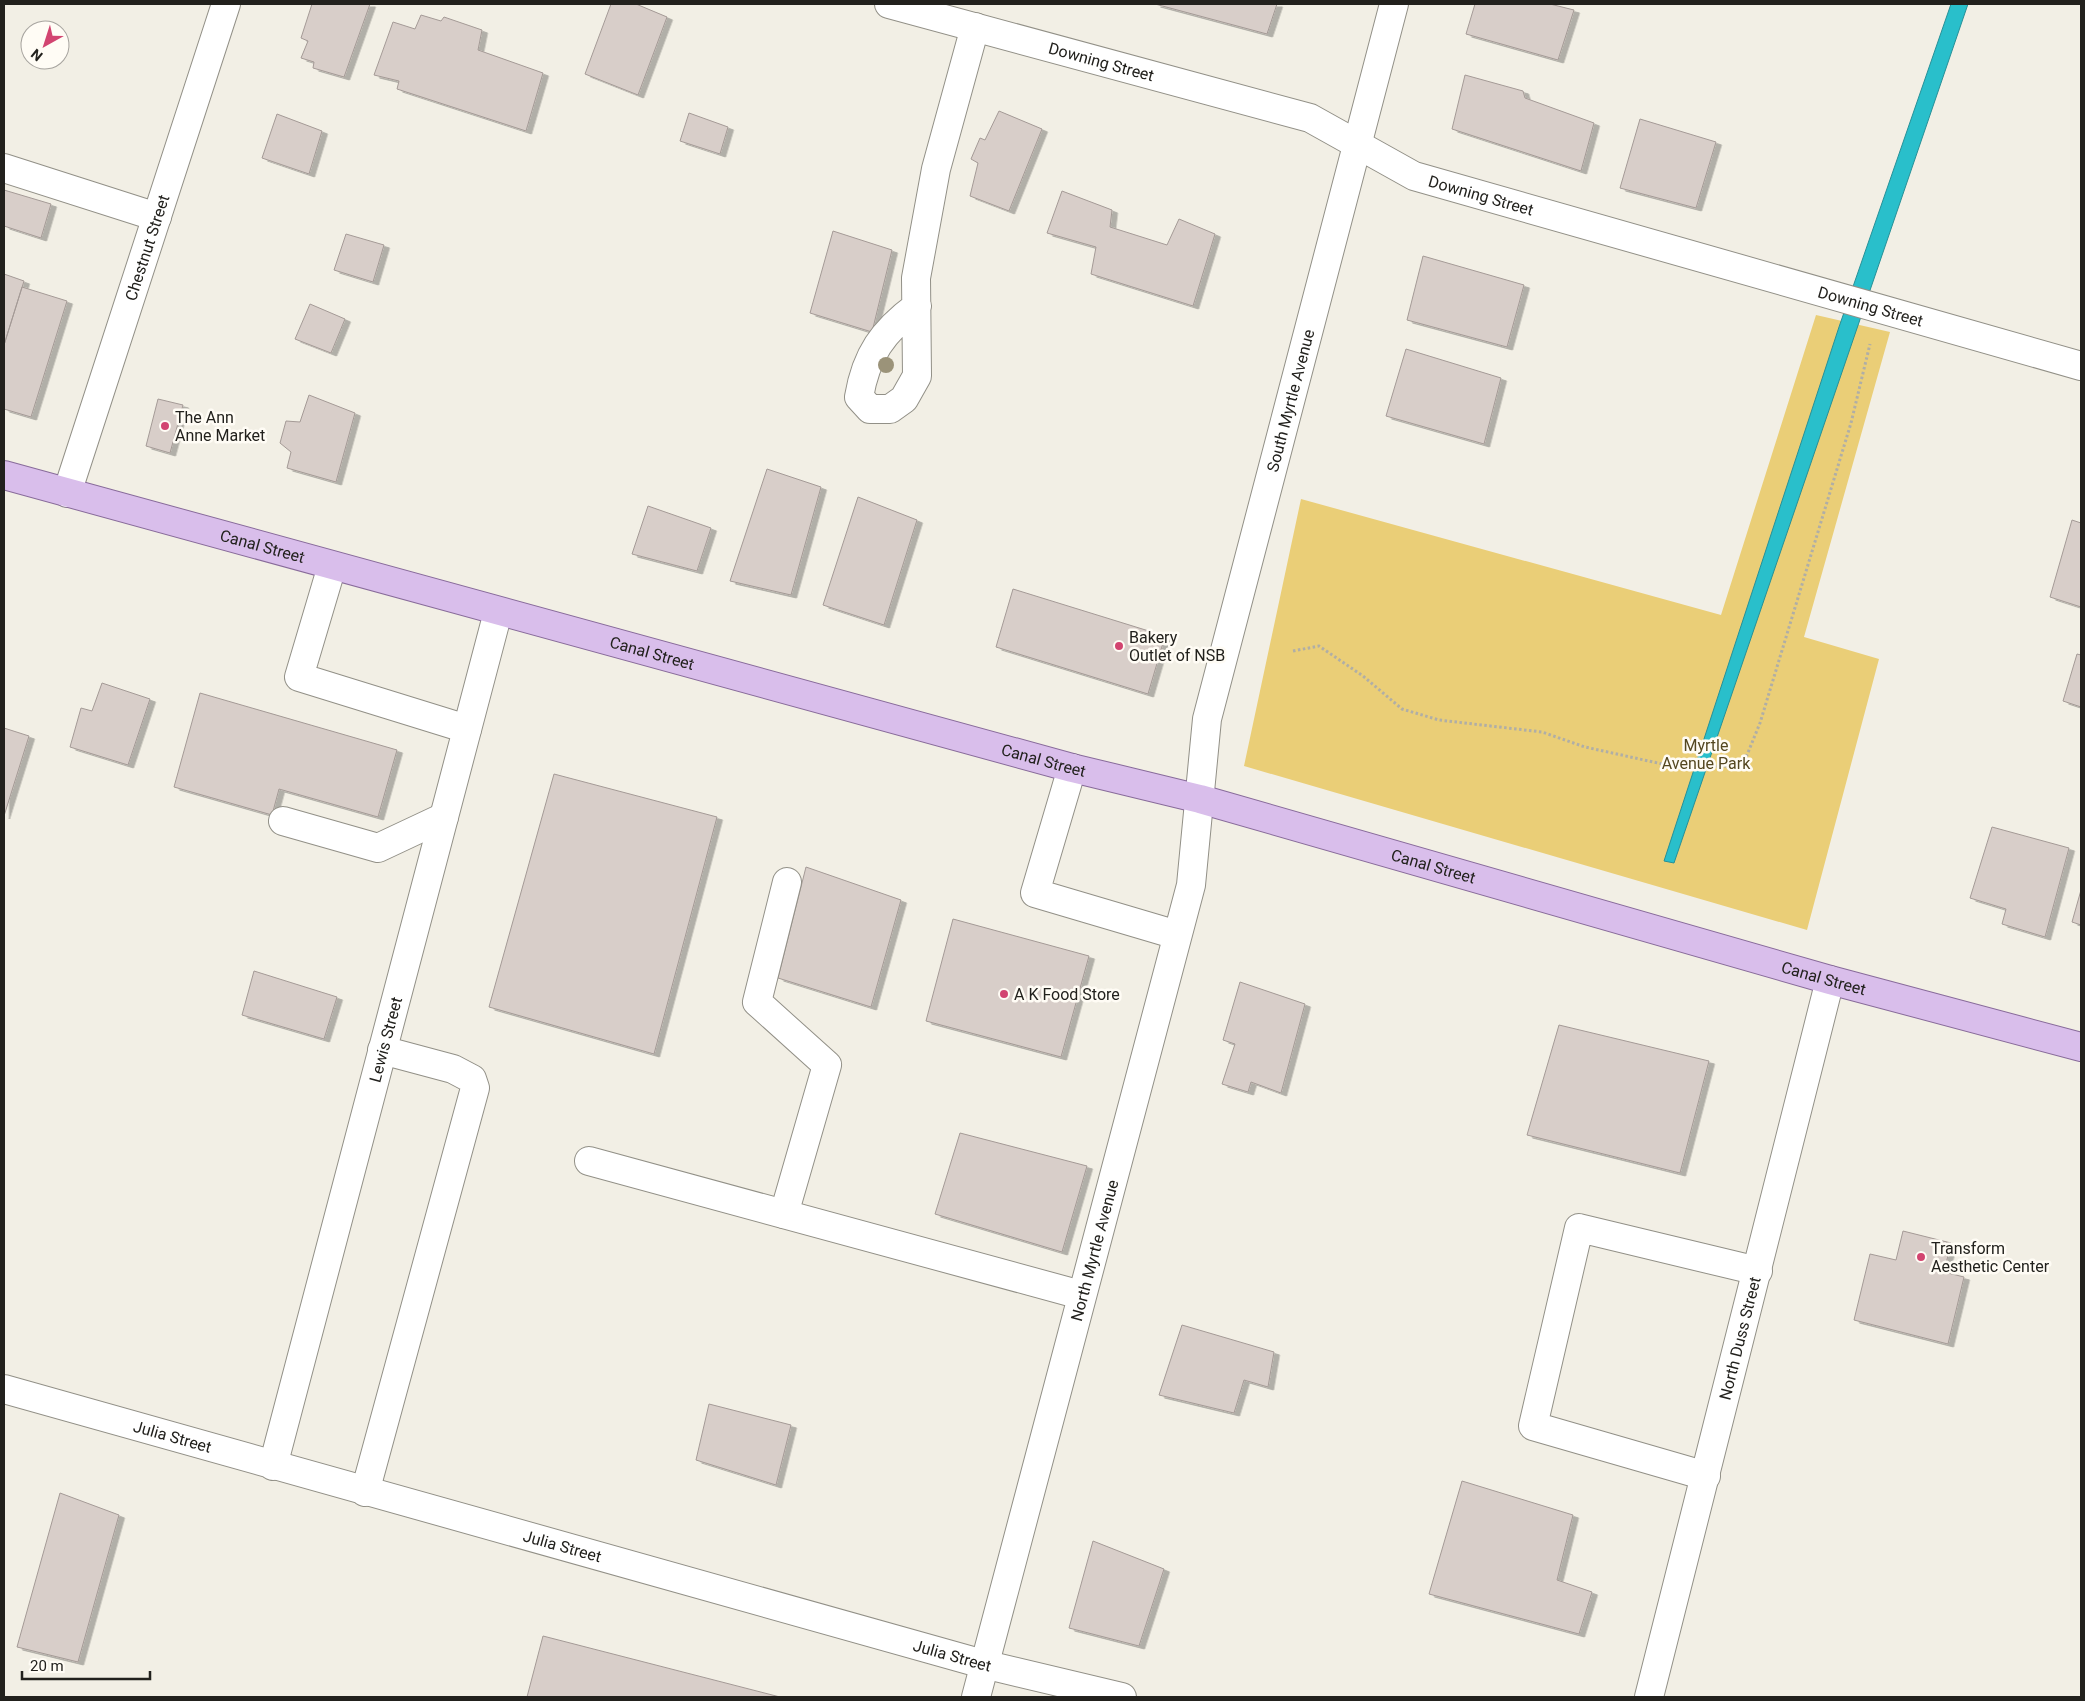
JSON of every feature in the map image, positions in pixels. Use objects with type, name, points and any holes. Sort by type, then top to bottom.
[{"type":"main road","name":"Canal Street","points":[[4,475],[1072,768],[1200,799],[1830,980],[2081,1047]]},
{"type":"street","name":"Chestnut Street","points":[[67,492],[226,4]]},
{"type":"street","name":"Downing Street","points":[[889,4],[1310,118],[1357,146],[1414,176],[2081,366]]},
{"type":"street","name":"South Myrtle Avenue","points":[[1200,799],[1207,719],[1394,4]]},
{"type":"street","points":[[917,306],[916,278],[936,169],[975,27]]},
{"type":"street","points":[[4,168],[157,217]]},
{"type":"street","points":[[332,566],[299,677],[467,729]]},
{"type":"street","name":"Lewis Street","points":[[273,1466],[498,612]]},
{"type":"street","points":[[1072,768],[1035,893],[1178,936]]},
{"type":"street","name":"North Myrtle Avenue","points":[[976,1697],[1191,885],[1200,799]]},
{"type":"street","points":[[283,821],[378,848],[444,817]]},
{"type":"street","points":[[784,1214],[827,1066],[757,1002],[787,882]]},
{"type":"street","name":"North Duss Street","points":[[1649,1697],[1830,980]]},
{"type":"street","points":[[365,1492],[475,1088],[472,1079],[453,1069],[382,1050]]},
{"type":"street","points":[[589,1161],[1081,1295]]},
{"type":"street","points":[[1706,1476],[1533,1426],[1579,1228],[1758,1271]]},
{"type":"street","name":"Julia Street","points":[[4,1389],[365,1492],[984,1664],[1122,1697]]},
{"type":"path","points":[[1293,651],[1319,646],[1363,676],[1402,709],[1439,720],[1542,732],[1585,747],[1676,766],[1734,766],[1747,755],[1760,723],[1851,422],[1872,339]]},
{"type":"green space","name":"Myrtle Avenue Park","points":[[1816,315],[1890,332],[1804,637],[1879,659],[1807,930],[1244,766],[1301,499],[1721,615]]},
{"type":"water","points":[[1951,4],[1968,4],[1674,863],[1664,861],[1839,327]]},
{"type":"building","points":[[312,4],[370,4],[344,77],[313,68],[314,62],[301,58],[308,41],[301,38]]},
{"type":"building","points":[[611,4],[636,4],[667,17],[638,95],[585,74]]},
{"type":"building","points":[[1155,4],[1277,4],[1267,34]]},
{"type":"building","points":[[1475,4],[1550,4],[1574,10],[1558,60],[1466,34]]},
{"type":"building","points":[[421,15],[441,21],[444,17],[482,30],[478,50],[543,73],[526,131],[397,89],[399,81],[374,75],[393,22],[415,29]]},
{"type":"building","points":[[1465,75],[1523,91],[1525,98],[1594,123],[1581,171],[1452,129]]},
{"type":"building","points":[[999,111],[1042,129],[1009,211],[970,196],[978,163],[971,159],[980,138],[985,140]]},
{"type":"building","points":[[689,113],[728,127],[720,154],[680,141]]},
{"type":"building","points":[[277,114],[322,131],[309,174],[262,158]]},
{"type":"building","points":[[1640,119],[1716,142],[1696,208],[1620,188]]},
{"type":"building","points":[[4,190],[51,204],[41,238],[4,226]]},
{"type":"building","points":[[1062,191],[1112,210],[1110,227],[1167,245],[1179,219],[1215,234],[1193,306],[1091,274],[1096,247],[1047,233]]},
{"type":"building","points":[[833,231],[892,250],[872,332],[810,313]]},
{"type":"building","points":[[346,234],[384,245],[373,282],[334,270]]},
{"type":"building","points":[[1423,256],[1524,285],[1507,347],[1407,320]]},
{"type":"building","points":[[4,274],[24,281],[4,345]]},
{"type":"building","points":[[22,287],[67,301],[31,417],[4,409],[4,345]]},
{"type":"building","points":[[310,304],[345,319],[331,353],[295,339]]},
{"type":"building","points":[[1406,349],[1501,378],[1484,444],[1386,416]]},
{"type":"building","points":[[309,395],[355,413],[336,482],[287,468],[291,452],[280,443],[286,421],[300,422]]},
{"type":"building","points":[[158,399],[183,405],[170,453],[146,446]]},
{"type":"building","points":[[767,469],[821,487],[791,595],[730,581]]},
{"type":"building","points":[[858,497],[917,520],[884,625],[823,605]]},
{"type":"building","points":[[648,506],[711,528],[697,571],[632,554]]},
{"type":"building","points":[[2072,520],[2081,523],[2081,607],[2050,597]]},
{"type":"building","points":[[1013,589],[1165,636],[1148,694],[996,647]]},
{"type":"building","points":[[2077,654],[2081,655],[2081,707],[2063,701]]},
{"type":"building","points":[[102,683],[150,699],[128,765],[70,747],[81,708],[92,711]]},
{"type":"building","points":[[200,693],[397,750],[378,817],[279,789],[272,815],[174,787]]},
{"type":"building","points":[[4,728],[29,736],[4,816]]},
{"type":"building","points":[[554,774],[717,817],[654,1054],[489,1007]]},
{"type":"building","points":[[1992,827],[2069,848],[2045,937],[2002,924],[2006,909],[1970,898]]},
{"type":"building","points":[[806,867],[901,900],[871,1007],[778,978]]},
{"type":"building","points":[[2081,890],[2081,925],[2072,922]]},
{"type":"building","points":[[953,919],[1089,956],[1061,1057],[926,1021]]},
{"type":"building","points":[[254,971],[337,997],[324,1039],[242,1015]]},
{"type":"building","points":[[1240,982],[1305,1004],[1281,1093],[1251,1082],[1248,1092],[1222,1084],[1235,1044],[1223,1040]]},
{"type":"building","points":[[1559,1025],[1709,1061],[1680,1173],[1527,1135]]},
{"type":"building","points":[[960,1133],[1087,1166],[1062,1252],[935,1214]]},
{"type":"building","points":[[1903,1231],[1951,1243],[1944,1272],[1964,1277],[1948,1344],[1854,1320],[1870,1254],[1896,1260]]},
{"type":"building","points":[[1182,1325],[1274,1352],[1268,1387],[1244,1380],[1234,1413],[1159,1395]]},
{"type":"building","points":[[709,1404],[791,1425],[776,1485],[696,1460]]},
{"type":"building","points":[[1462,1481],[1573,1515],[1557,1580],[1592,1592],[1579,1634],[1429,1594]]},
{"type":"building","points":[[60,1493],[119,1515],[78,1662],[17,1647]]},
{"type":"building","points":[[1093,1541],[1164,1569],[1139,1646],[1069,1628]]},
{"type":"building","points":[[543,1636],[780,1697],[527,1697]]},
{"type":"place","name":"The Ann Anne Market","points":[[165,426]]},
{"type":"place","name":"Bakery Outlet of NSB","points":[[1119,646]]},
{"type":"place","name":"A K Food Store","points":[[1004,994]]},
{"type":"place","name":"Transform Aesthetic Center","points":[[1921,1257]]}]
